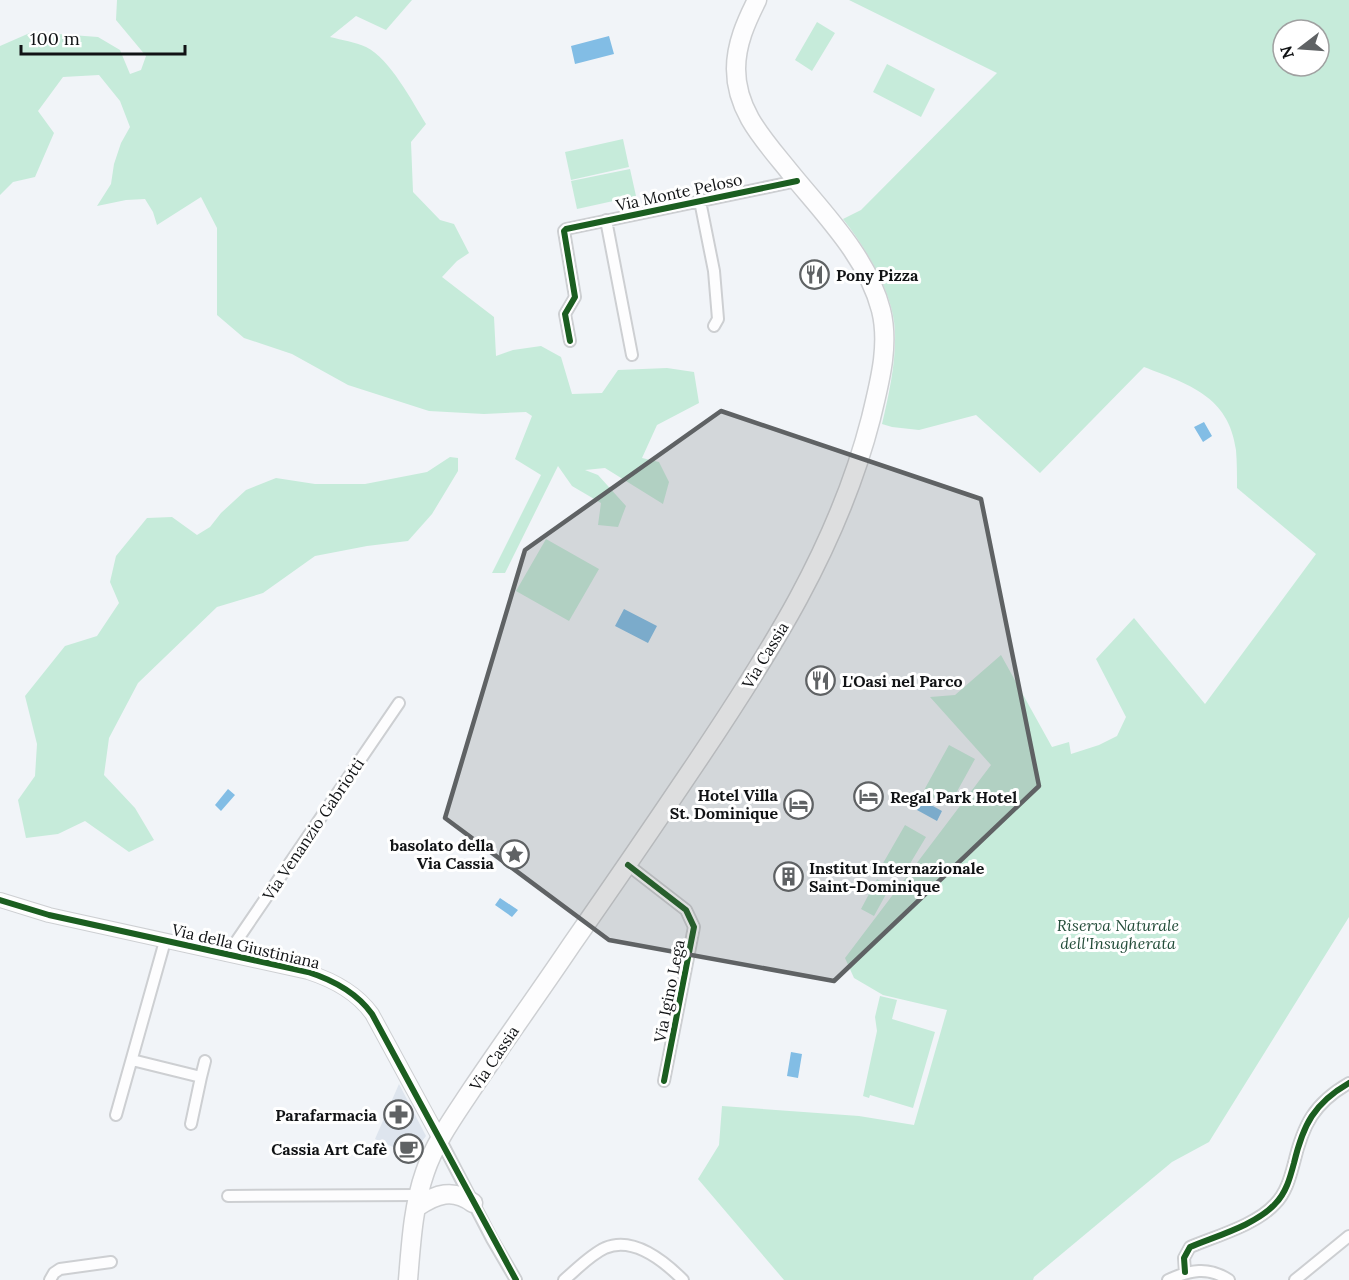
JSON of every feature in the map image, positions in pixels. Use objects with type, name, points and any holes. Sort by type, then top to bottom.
[{"type":"main road","name":"Via Cassia","points":[[408,1280],[418,1201],[426,1168],[440,1139],[733,708],[804,589],[844,503],[870,419],[884,351],[884,327],[880,307],[867,276],[843,236],[753,125],[744,109],[738,90],[736,69],[739,44],[757,0]]},
{"type":"main road","points":[[418,1201],[451,1193],[473,1203]]},
{"type":"street","name":"Via Monte Peloso","points":[[570,340],[565,314],[575,297],[564,231],[566,229],[797,181]]},
{"type":"street","points":[[700,201],[714,271],[718,319],[714,326]]},
{"type":"street","points":[[606,220],[632,356]]},
{"type":"street","name":"Via Venanzio Gabriotti","points":[[227,955],[399,703]]},
{"type":"street","name":"Via Igino Lega","points":[[628,865],[686,910],[694,927],[664,1081]]},
{"type":"street","name":"Via della Giustiniana","points":[[0,900],[49,915],[318,975],[334,982],[361,1001],[372,1014],[440,1139]]},
{"type":"street","points":[[116,1115],[165,941]]},
{"type":"street","points":[[132,1060],[201,1077]]},
{"type":"street","points":[[191,1124],[205,1061]]},
{"type":"street","points":[[1185,1272],[1184,1258],[1190,1247],[1257,1218],[1276,1204],[1288,1185],[1301,1136],[1309,1120],[1324,1101],[1349,1083]]},
{"type":"street","points":[[440,1139],[516,1280]]},
{"type":"street","points":[[228,1196],[418,1201]]},
{"type":"street","points":[[1295,1280],[1349,1236]]},
{"type":"street","points":[[564,1280],[593,1256],[605,1248],[616,1245],[632,1246],[646,1252],[672,1269],[683,1280]]},
{"type":"street","points":[[50,1280],[60,1269],[111,1262]]},
{"type":"street","points":[[1168,1280],[1185,1272],[1199,1270],[1210,1271],[1229,1280]]},
{"type":"highlighted area","points":[[721,411],[981,499],[1039,786],[834,981],[609,940],[445,818],[525,550]]},
{"type":"shaded area","points":[[399,1084],[426,1136],[411,1155],[375,1139]]},
{"type":"green space","points":[[117,0],[412,0],[386,30],[356,16],[330,37],[362,45],[384,61],[400,81],[426,124],[411,142],[413,192],[440,220],[454,224],[469,253],[457,261],[442,277],[494,317],[496,356],[513,350],[541,346],[561,357],[572,394],[602,393],[618,370],[667,368],[694,372],[699,403],[657,425],[642,458],[659,462],[669,482],[663,504],[605,468],[585,470],[598,475],[626,506],[618,527],[598,525],[601,503],[572,486],[558,466],[505,573],[492,573],[541,475],[515,459],[532,416],[526,412],[484,414],[429,411],[348,385],[292,354],[244,338],[217,315],[217,228],[201,197],[157,225],[153,212],[145,199],[97,206],[111,184],[114,164],[121,143],[130,127],[120,101],[99,75],[63,77],[38,111],[54,133],[35,177],[13,182],[0,195],[0,46],[32,32],[98,37],[120,50],[130,74],[141,70],[146,56],[116,20]]},
{"type":"green space","name":"Riserva Naturale dell'Insugherata","points":[[849,0],[1349,0],[1349,917],[1209,1142],[1172,1162],[1033,1280],[784,1280],[698,1179],[719,1145],[722,1106],[859,1116],[914,1125],[947,1010],[883,995],[854,978],[845,958],[991,765],[930,697],[955,695],[1001,655],[1052,747],[1069,742],[1071,754],[1099,745],[1117,736],[1126,717],[1096,659],[1134,618],[1205,704],[1316,554],[1237,488],[1236,450],[1232,432],[1225,417],[1215,404],[1191,386],[1144,367],[1040,473],[976,415],[919,430],[882,424],[893,367],[895,332],[890,302],[884,287],[869,257],[843,219],[861,210],[997,73]]},
{"type":"green space","points":[[817,22],[835,33],[812,71],[795,60]]},
{"type":"green space","points":[[887,64],[935,89],[921,117],[873,92]]},
{"type":"green space","points":[[623,139],[629,167],[571,180],[565,152]]},
{"type":"green space","points":[[630,169],[636,196],[577,209],[571,181]]},
{"type":"green space","points":[[450,457],[458,458],[458,471],[432,514],[408,541],[315,556],[263,593],[217,607],[138,683],[109,738],[104,775],[135,808],[154,840],[129,852],[85,821],[58,834],[26,838],[18,800],[35,776],[37,744],[25,696],[65,646],[97,636],[119,603],[110,582],[116,556],[147,518],[172,517],[197,535],[210,527],[221,513],[246,490],[276,478],[315,484],[365,484],[427,472]]},
{"type":"green space","points":[[546,539],[599,569],[569,621],[516,591]]},
{"type":"green space","points":[[949,745],[975,759],[949,806],[923,792]]},
{"type":"green space","points":[[905,825],[926,837],[902,877],[882,865]]},
{"type":"green space","points":[[877,879],[890,887],[874,916],[861,909]]},
{"type":"green space","points":[[880,996],[897,1000],[892,1019],[935,1032],[913,1108],[870,1095],[869,1098],[863,1096],[877,1031],[875,1017]]},
{"type":"water","points":[[609,36],[614,54],[575,64],[571,46]]},
{"type":"water","points":[[1204,422],[1212,436],[1203,442],[1194,427]]},
{"type":"water","points":[[624,609],[657,626],[648,643],[615,626]]},
{"type":"water","points":[[228,789],[235,795],[221,811],[215,805]]},
{"type":"water","points":[[922,800],[942,811],[937,821],[917,810]]},
{"type":"water","points":[[500,898],[518,910],[512,917],[495,905]]},
{"type":"water","points":[[791,1052],[802,1054],[798,1078],[787,1076]]},
{"type":"cycle path","points":[[570,341],[565,314],[575,297],[564,231],[566,229],[797,181]]},
{"type":"cycle path","points":[[628,865],[686,910],[694,927],[664,1081]]},
{"type":"cycle path","points":[[0,900],[49,915],[308,972],[335,983],[352,994],[372,1014],[516,1280]]},
{"type":"cycle path","points":[[1185,1272],[1184,1258],[1190,1247],[1247,1224],[1279,1200],[1287,1185],[1306,1126],[1319,1107],[1349,1083]]},
{"type":"place","name":"Pony Pizza","points":[[815,275]]},
{"type":"place","name":"L'Oasi nel Parco","points":[[821,681]]},
{"type":"place","name":"Regal Park Hotel","points":[[869,797]]},
{"type":"place","name":"Hotel Villa St. Dominique","points":[[799,804]]},
{"type":"place","name":"basolato della Via Cassia","points":[[515,854]]},
{"type":"place","name":"Institut Internazionale Saint-Dominique","points":[[788,877]]},
{"type":"place","name":"Parafarmacia","points":[[398,1115]]},
{"type":"place","name":"Cassia Art Cafè","points":[[408,1149]]}]
